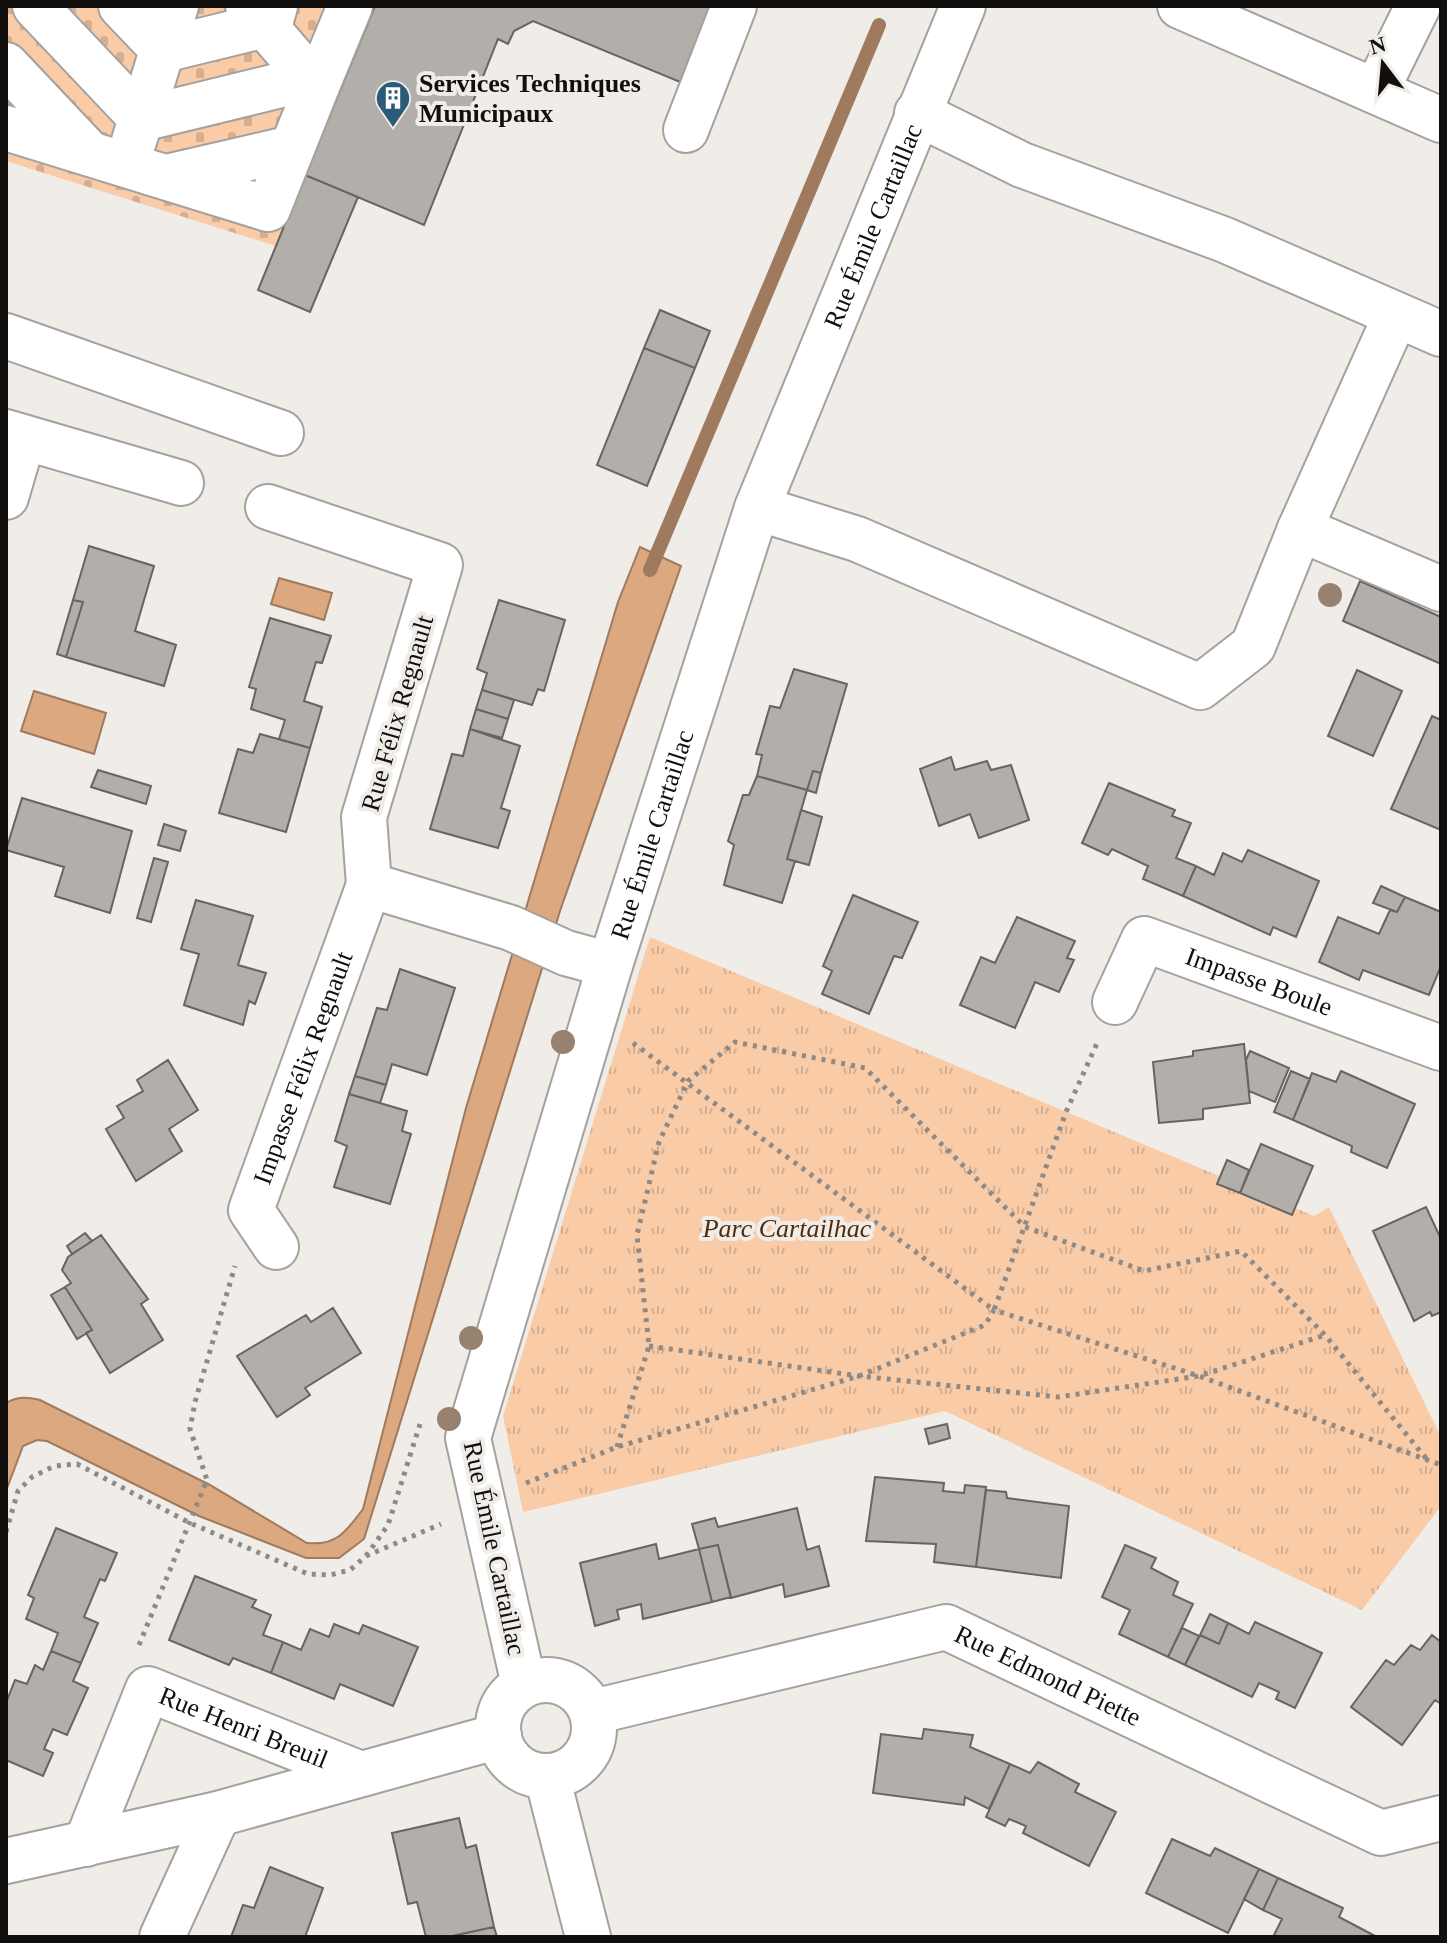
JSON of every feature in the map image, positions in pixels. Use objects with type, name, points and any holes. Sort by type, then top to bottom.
[{"type":"street","points":[[35,6],[142,119]]},
{"type":"street","points":[[121,6],[163,50]]},
{"type":"street","points":[[127,166],[176,6]]},
{"type":"street","points":[[6,128],[127,166],[292,148],[314,82],[350,6]]},
{"type":"street","points":[[686,130],[734,6]]},
{"type":"street","name":"Rue Émile Cartaillac","points":[[524,1685],[500,1495],[468,1438],[610,965],[757,508],[963,6]]},
{"type":"street","points":[[1180,6],[1377,89],[1441,120]]},
{"type":"street","points":[[1377,89],[1418,6]]},
{"type":"street","points":[[163,50],[262,12],[314,82]]},
{"type":"street","points":[[6,65],[127,166]]},
{"type":"street","points":[[142,119],[314,82]]},
{"type":"street","points":[[917,113],[1022,165],[1225,240],[1441,334]]},
{"type":"street","points":[[757,508],[857,539],[1200,687],[1253,646],[1300,529],[1396,315]]},
{"type":"street","points":[[6,336],[281,433]]},
{"type":"street","points":[[6,497],[14,436],[181,483]]},
{"type":"street","name":"Rue Félix Regnault","points":[[268,507],[440,565],[364,817],[369,885]]},
{"type":"street","points":[[1300,529],[1441,589]]},
{"type":"street","points":[[369,885],[511,928],[566,953],[610,965]]},
{"type":"street","name":"Impasse Félix Regnault","points":[[276,1247],[251,1210],[369,885]]},
{"type":"street","name":"Impasse Boule","points":[[1115,1002],[1144,939],[1441,1048]]},
{"type":"street","name":"Rue Edmond Piette","points":[[593,1712],[946,1627],[1381,1833],[1441,1818]]},
{"type":"street","points":[[542,1680],[562,1682],[584,1697],[593,1712],[593,1743],[578,1765],[547,1776],[537,1776],[512,1763],[499,1736],[498,1723],[506,1701],[524,1685],[542,1680]]},
{"type":"street","name":"Rue Henri Breuil","points":[[86,1844],[148,1689],[361,1774]]},
{"type":"street","name":"Rue Henri Breuil","points":[[6,1861],[218,1814],[499,1736]]},
{"type":"street","points":[[547,1776],[588,1937]]},
{"type":"street","points":[[162,1937],[218,1814]]},
{"type":"path","points":[[6,1532],[18,1491],[32,1477],[54,1466],[77,1464],[190,1523],[308,1574],[330,1575],[350,1570],[366,1556],[500,1495],[617,1447],[859,1376],[985,1325],[994,1310],[1066,1112],[1115,1002]]},
{"type":"path","points":[[591,1030],[620,1035],[688,1081],[994,1310],[1199,1376],[1441,1465]]},
{"type":"path","points":[[617,1447],[649,1346],[637,1235],[659,1142],[688,1081],[735,1042],[865,1068],[1025,1227],[1144,1271],[1241,1251],[1325,1335],[1429,1463]]},
{"type":"path","points":[[148,1689],[139,1641],[207,1480],[190,1429],[195,1402],[251,1210]]},
{"type":"path","points":[[649,1346],[859,1376],[1058,1397],[1199,1376],[1325,1335]]},
{"type":"green space","points":[[6,6],[375,6],[276,246],[6,161]]},
{"type":"green space","name":"Parc Cartailhac","points":[[650,937],[1314,1216],[1329,1207],[1441,1437],[1441,1506],[1362,1610],[945,1411],[523,1512],[503,1416]]},
{"type":"shaded area","points":[[640,547],[681,566],[560,911],[364,1539],[339,1558],[306,1558],[199,1516],[47,1441],[37,1440],[23,1446],[6,1491],[6,1403],[27,1398],[40,1400],[210,1485],[307,1543],[326,1542],[340,1536],[363,1509],[466,1108],[618,602]]},
{"type":"shaded area","points":[[279,578],[332,593],[324,620],[271,604]]},
{"type":"shaded area","points":[[34,691],[106,713],[94,754],[21,731]]},
{"type":"building","name":"Services Techniques Municipaux","points":[[375,6],[710,6],[680,82],[533,21],[514,31],[508,44],[498,39],[424,225],[305,175]]},
{"type":"building","points":[[305,175],[358,197],[310,312],[258,290]]},
{"type":"building","points":[[660,310],[710,331],[695,368],[644,348]]},
{"type":"building","points":[[644,348],[695,368],[647,486],[597,465]]},
{"type":"building","points":[[89,546],[154,566],[135,631],[176,645],[164,686],[66,657],[83,602],[73,600]]},
{"type":"building","points":[[1360,581],[1441,617],[1441,664],[1343,621]]},
{"type":"building","points":[[73,600],[83,602],[66,657],[57,654]]},
{"type":"building","points":[[499,600],[565,620],[544,691],[538,689],[532,705],[482,690],[487,673],[477,669]]},
{"type":"building","points":[[270,618],[331,636],[322,663],[316,662],[304,701],[322,707],[310,748],[279,739],[285,720],[251,709],[256,689],[249,687]]},
{"type":"building","points":[[794,669],[847,684],[821,773],[813,771],[807,790],[757,776],[762,755],[756,754],[770,706],[780,708]]},
{"type":"building","points":[[1357,670],[1402,691],[1373,756],[1328,736]]},
{"type":"building","points":[[482,690],[514,700],[508,719],[476,709]]},
{"type":"building","points":[[476,709],[508,719],[502,738],[470,729]]},
{"type":"building","points":[[1432,716],[1441,720],[1441,830],[1391,809]]},
{"type":"building","points":[[470,729],[520,746],[501,808],[510,811],[498,848],[430,829],[452,754],[463,756]]},
{"type":"building","points":[[260,734],[310,748],[286,832],[219,813],[238,749],[253,753]]},
{"type":"building","points":[[951,757],[955,770],[987,761],[991,770],[1011,765],[1029,820],[979,838],[970,814],[939,826],[920,769]]},
{"type":"building","points":[[98,770],[151,786],[146,804],[91,787]]},
{"type":"building","points":[[813,771],[821,773],[816,793],[807,790]]},
{"type":"building","points":[[757,776],[807,790],[787,859],[795,861],[782,903],[724,885],[734,845],[728,841],[743,795],[749,795]]},
{"type":"building","points":[[1109,783],[1175,810],[1172,816],[1191,823],[1176,858],[1196,866],[1183,896],[1143,879],[1148,866],[1112,849],[1108,855],[1082,843]]},
{"type":"building","points":[[22,798],[132,831],[110,913],[55,896],[64,867],[6,850]]},
{"type":"building","points":[[801,810],[822,817],[809,865],[787,859]]},
{"type":"building","points":[[164,824],[186,831],[180,851],[158,845]]},
{"type":"building","points":[[1248,850],[1319,881],[1296,937],[1273,927],[1270,935],[1183,896],[1196,866],[1214,875],[1223,853],[1242,862]]},
{"type":"building","points":[[154,858],[168,862],[151,922],[137,918]]},
{"type":"building","points":[[1381,886],[1405,897],[1397,912],[1373,903]]},
{"type":"building","points":[[853,895],[918,922],[902,958],[894,956],[869,1014],[822,994],[832,971],[823,966]]},
{"type":"building","points":[[1405,897],[1441,912],[1441,966],[1429,995],[1363,970],[1359,980],[1319,962],[1338,917],[1379,934],[1390,910],[1397,912]]},
{"type":"building","points":[[196,900],[253,916],[238,965],[266,973],[255,1004],[249,1001],[243,1025],[184,1005],[199,954],[181,949]]},
{"type":"building","points":[[1017,917],[1075,941],[1067,958],[1074,960],[1059,992],[1035,982],[1015,1028],[960,1005],[981,957],[995,963]]},
{"type":"building","points":[[400,969],[455,988],[427,1075],[392,1064],[386,1085],[355,1076],[377,1008],[387,1010]]},
{"type":"building","points":[[1244,1044],[1250,1103],[1203,1109],[1203,1119],[1159,1123],[1153,1062],[1193,1056],[1193,1051]]},
{"type":"building","points":[[1250,1051],[1289,1068],[1275,1102],[1249,1091],[1246,1060]]},
{"type":"building","points":[[168,1060],[198,1110],[169,1129],[182,1151],[136,1181],[106,1129],[124,1118],[117,1106],[143,1091],[137,1080]]},
{"type":"building","points":[[1291,1071],[1310,1079],[1293,1120],[1274,1112]]},
{"type":"building","points":[[1341,1071],[1415,1104],[1387,1168],[1351,1152],[1352,1146],[1293,1120],[1312,1073],[1336,1082]]},
{"type":"building","points":[[355,1076],[386,1085],[380,1103],[349,1094]]},
{"type":"building","points":[[349,1094],[407,1111],[402,1131],[411,1134],[390,1204],[334,1187],[347,1146],[335,1141]]},
{"type":"building","points":[[1261,1144],[1313,1166],[1292,1215],[1240,1193]]},
{"type":"building","points":[[1227,1160],[1249,1170],[1240,1193],[1217,1184]]},
{"type":"building","points":[[1426,1207],[1441,1239],[1441,1312],[1432,1316],[1430,1312],[1414,1321],[1373,1231]]},
{"type":"building","points":[[85,1233],[92,1241],[72,1254],[67,1246]]},
{"type":"building","points":[[101,1235],[148,1299],[141,1304],[163,1340],[110,1373],[86,1333],[92,1330],[65,1287],[71,1283],[62,1270],[68,1257]]},
{"type":"building","points":[[65,1287],[92,1330],[77,1339],[51,1295]]},
{"type":"building","points":[[333,1308],[361,1353],[305,1388],[310,1395],[277,1417],[237,1356],[306,1315],[311,1322]]},
{"type":"building","points":[[947,1424],[950,1438],[929,1444],[925,1429]]},
{"type":"building","points":[[875,1477],[944,1483],[943,1491],[964,1493],[965,1485],[986,1487],[976,1567],[934,1562],[936,1544],[866,1541]]},
{"type":"building","points":[[986,1490],[1006,1492],[1007,1498],[1069,1506],[1061,1578],[976,1567]]},
{"type":"building","points":[[797,1508],[807,1550],[819,1546],[829,1586],[785,1597],[783,1584],[731,1598],[718,1545],[699,1549],[692,1524],[715,1518],[718,1527]]},
{"type":"building","points":[[56,1528],[117,1553],[105,1581],[100,1579],[84,1617],[98,1623],[81,1663],[51,1651],[58,1633],[26,1619],[34,1598],[28,1595]]},
{"type":"building","points":[[656,1544],[659,1559],[699,1549],[712,1602],[643,1619],[641,1604],[617,1610],[619,1619],[595,1626],[580,1563]]},
{"type":"building","points":[[718,1545],[731,1597],[712,1602],[699,1549]]},
{"type":"building","points":[[1125,1545],[1156,1558],[1151,1568],[1178,1582],[1173,1595],[1193,1604],[1168,1657],[1119,1634],[1130,1610],[1102,1597]]},
{"type":"building","points":[[195,1576],[256,1600],[252,1607],[271,1615],[263,1635],[283,1642],[271,1673],[233,1658],[229,1665],[169,1640]]},
{"type":"building","points":[[1210,1614],[1228,1623],[1219,1644],[1200,1635]]},
{"type":"building","points":[[1255,1622],[1322,1653],[1295,1708],[1276,1699],[1279,1692],[1259,1683],[1252,1697],[1185,1665],[1200,1635],[1219,1644],[1228,1623],[1249,1634]]},
{"type":"building","points":[[334,1624],[359,1634],[363,1625],[418,1647],[393,1706],[340,1684],[334,1699],[271,1673],[283,1642],[301,1650],[310,1629],[329,1637]]},
{"type":"building","points":[[1182,1628],[1199,1636],[1185,1665],[1168,1657]]},
{"type":"building","points":[[1432,1635],[1441,1642],[1441,1704],[1435,1700],[1402,1745],[1351,1707],[1386,1660],[1394,1665],[1411,1645],[1420,1650]]},
{"type":"building","points":[[51,1651],[81,1663],[73,1681],[88,1688],[67,1735],[53,1729],[44,1749],[53,1753],[43,1776],[6,1760],[6,1703],[15,1680],[27,1684],[35,1665],[43,1670]]},
{"type":"building","points":[[924,1729],[973,1735],[970,1747],[1010,1764],[989,1809],[965,1797],[964,1805],[873,1793],[881,1734],[922,1739]]},
{"type":"building","points":[[1038,1762],[1079,1784],[1075,1792],[1116,1812],[1089,1866],[1023,1833],[1026,1826],[1009,1819],[1005,1826],[986,1817],[1010,1764],[1030,1773]]},
{"type":"building","points":[[459,1818],[466,1848],[476,1845],[494,1927],[448,1937],[426,1937],[417,1902],[408,1904],[392,1833]]},
{"type":"building","points":[[1172,1839],[1210,1856],[1215,1848],[1259,1869],[1228,1933],[1146,1893]]},
{"type":"building","points":[[270,1867],[323,1888],[305,1937],[231,1937],[243,1905],[254,1908]]},
{"type":"building","points":[[1259,1869],[1278,1878],[1263,1910],[1244,1899]]},
{"type":"building","points":[[1278,1878],[1343,1908],[1339,1917],[1377,1937],[1273,1937],[1282,1919],[1263,1910]]},
{"type":"building","points":[[494,1927],[497,1937],[448,1937],[461,1934]]},
{"type":"waterway","points":[[650,570],[879,25]]},
{"type":"place","name":"Services Techniques Municipaux","points":[[393,129]]}]
